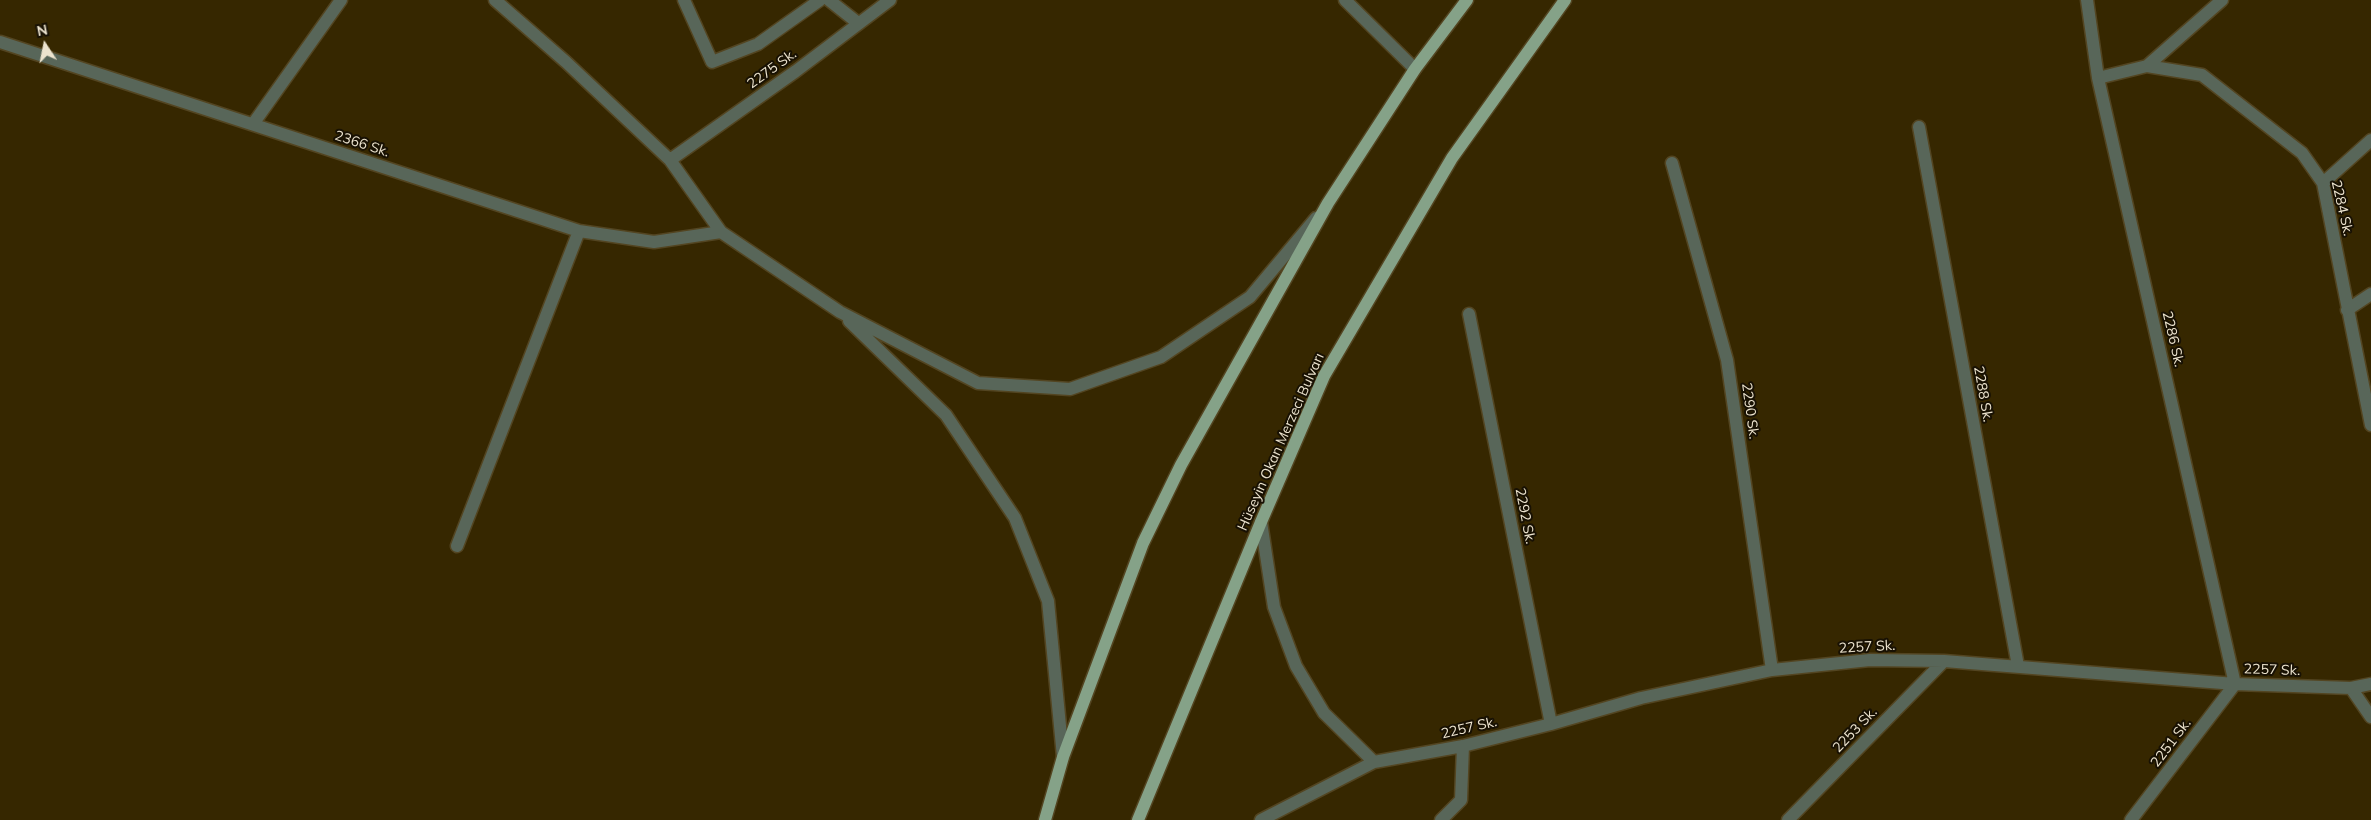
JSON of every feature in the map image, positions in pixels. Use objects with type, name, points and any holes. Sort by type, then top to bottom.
[{"type":"main road","points":[[1045,820],[1064,757],[1143,543],[1181,464],[1328,204],[1416,70],[1467,0]]},
{"type":"main road","name":"Hüseyin Okan Merzeci Bulvarı","points":[[1138,820],[1261,522],[1324,376],[1452,158],[1565,0]]},
{"type":"street","points":[[253,124],[341,0]]},
{"type":"street","points":[[496,0],[566,62],[670,160],[721,232],[840,312],[978,383],[1070,389],[1160,357],[1250,297],[1328,204]]},
{"type":"street","points":[[684,0],[712,62],[758,44],[820,0]]},
{"type":"street","points":[[829,0],[858,23]]},
{"type":"street","name":"2275 Sk.","points":[[670,160],[796,71],[890,0]]},
{"type":"street","points":[[1345,0],[1416,70]]},
{"type":"street","name":"2286 Sk.","points":[[2087,0],[2098,78],[2235,684]]},
{"type":"street","points":[[2098,78],[2147,66],[2222,0]]},
{"type":"street","name":"2366 Sk.","points":[[0,42],[579,231],[654,242],[721,232]]},
{"type":"street","name":"2284 Sk.","points":[[2147,66],[2202,75],[2302,153],[2323,183],[2371,425]]},
{"type":"street","name":"2288 Sk.","points":[[1919,127],[2018,666]]},
{"type":"street","points":[[2323,183],[2371,140]]},
{"type":"street","name":"2290 Sk.","points":[[1672,163],[1727,360],[1772,670]]},
{"type":"street","points":[[457,546],[579,231]]},
{"type":"street","points":[[2347,310],[2371,294]]},
{"type":"street","points":[[840,312],[946,415],[1016,518],[1048,600],[1064,757]]},
{"type":"street","name":"2292 Sk.","points":[[1469,314],[1551,724]]},
{"type":"street","points":[[1261,522],[1274,607],[1296,666],[1324,713],[1374,762]]},
{"type":"street","name":"2257 Sk.","points":[[1261,820],[1374,762],[1463,746],[1551,724],[1641,698],[1772,670],[1870,660],[1944,661],[2235,684],[2351,688],[2371,684]]},
{"type":"street","name":"2253 Sk.","points":[[1788,820],[1944,661]]},
{"type":"street","name":"2251 Sk.","points":[[2131,820],[2235,684]]},
{"type":"street","points":[[2351,688],[2371,717]]},
{"type":"street","points":[[1441,820],[1460,800],[1463,746]]}]
